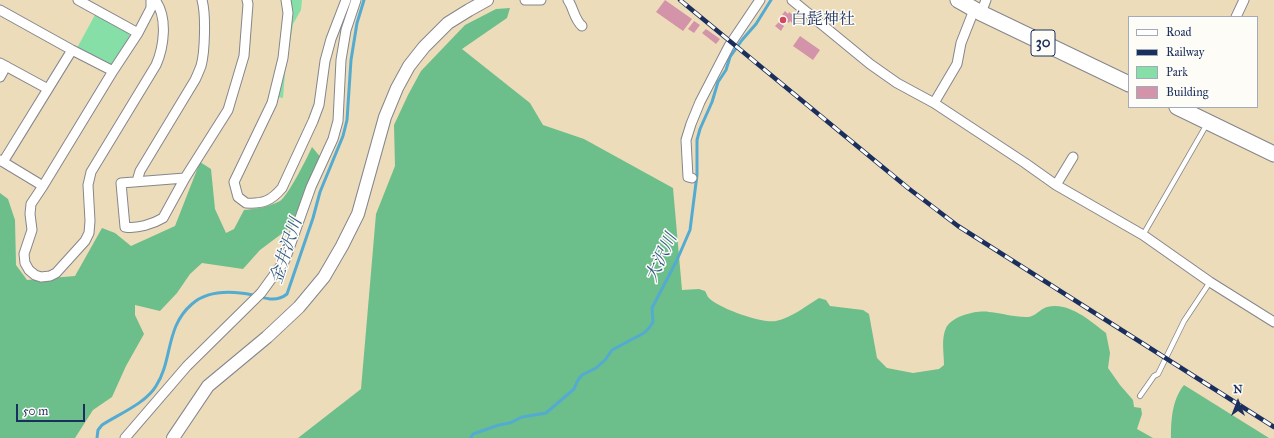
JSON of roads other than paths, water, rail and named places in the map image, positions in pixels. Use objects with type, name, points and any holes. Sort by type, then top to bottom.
[{"type":"main road","name":"30","points":[[958,0],[980,8],[1128,83]]},
{"type":"main road","points":[[1187,109],[1208,123],[1274,154]]},
{"type":"street","points":[[78,0],[138,33]]},
{"type":"street","points":[[151,0],[151,8],[138,33],[112,71],[43,186],[30,204],[32,230],[24,254],[25,263],[29,270],[35,275],[41,277],[50,276],[56,273],[86,241],[89,233],[90,221],[88,185],[91,172],[156,65],[162,52],[163,38],[160,6],[155,0]]},
{"type":"street","points":[[137,181],[140,171],[195,80],[201,65],[204,35],[204,5],[202,0]]},
{"type":"street","points":[[185,178],[121,183],[125,227],[132,228],[163,218],[185,178],[228,110],[244,56],[248,4],[247,0]]},
{"type":"street","points":[[286,0],[288,13],[282,58],[272,103],[234,182],[238,198],[246,203],[263,203],[274,197],[282,188],[319,105],[325,61],[331,39],[346,0]]},
{"type":"street","points":[[125,438],[187,366],[261,293],[285,260],[311,187],[333,138],[338,121],[341,60],[346,30],[356,0]]},
{"type":"street","points":[[173,438],[208,386],[267,337],[299,307],[324,277],[358,214],[385,117],[397,88],[409,66],[428,43],[448,24],[488,0]]},
{"type":"street","points":[[525,0],[541,0]]},
{"type":"street","points":[[568,0],[576,21],[582,26]]},
{"type":"street","points":[[692,178],[688,177],[686,140],[691,124],[700,102],[729,46],[760,0]]},
{"type":"street","points":[[792,0],[870,64],[897,83],[934,103],[1026,163],[1056,185],[1143,235],[1210,282],[1274,322]]},
{"type":"street","points":[[1236,16],[1244,0]]},
{"type":"street","points":[[934,103],[956,64],[961,43],[980,8]]},
{"type":"street","points":[[0,10],[112,71]]},
{"type":"street","points":[[43,186],[2,161],[72,50]]},
{"type":"street","points":[[0,77],[3,65],[48,89]]},
{"type":"street","points":[[1056,185],[1073,157]]},
{"type":"lane","points":[[1143,235],[1208,123]]},
{"type":"lane","points":[[1140,396],[1154,376],[1158,374],[1184,321],[1210,282]]},
{"type":"waterway","name":"金井沢川","points":[[97,438],[98,430],[102,425],[132,408],[152,392],[165,365],[177,323],[183,313],[198,299],[213,294],[229,292],[270,299],[283,297],[287,294],[313,218],[320,192],[343,136],[347,120],[351,60],[357,23],[364,0]]},
{"type":"waterway","name":"大沢川","points":[[471,438],[473,434],[499,425],[510,423],[522,417],[546,413],[574,389],[582,375],[596,368],[605,360],[612,350],[644,333],[649,328],[653,322],[652,308],[677,260],[690,230],[697,175],[697,140],[700,129],[712,102],[718,82],[726,70],[730,57],[756,24],[771,0]]},
{"type":"railway","points":[[680,0],[908,188],[958,226],[1274,427]]},
{"type":"place","name":"白髭神社","points":[[783,20]]}]
